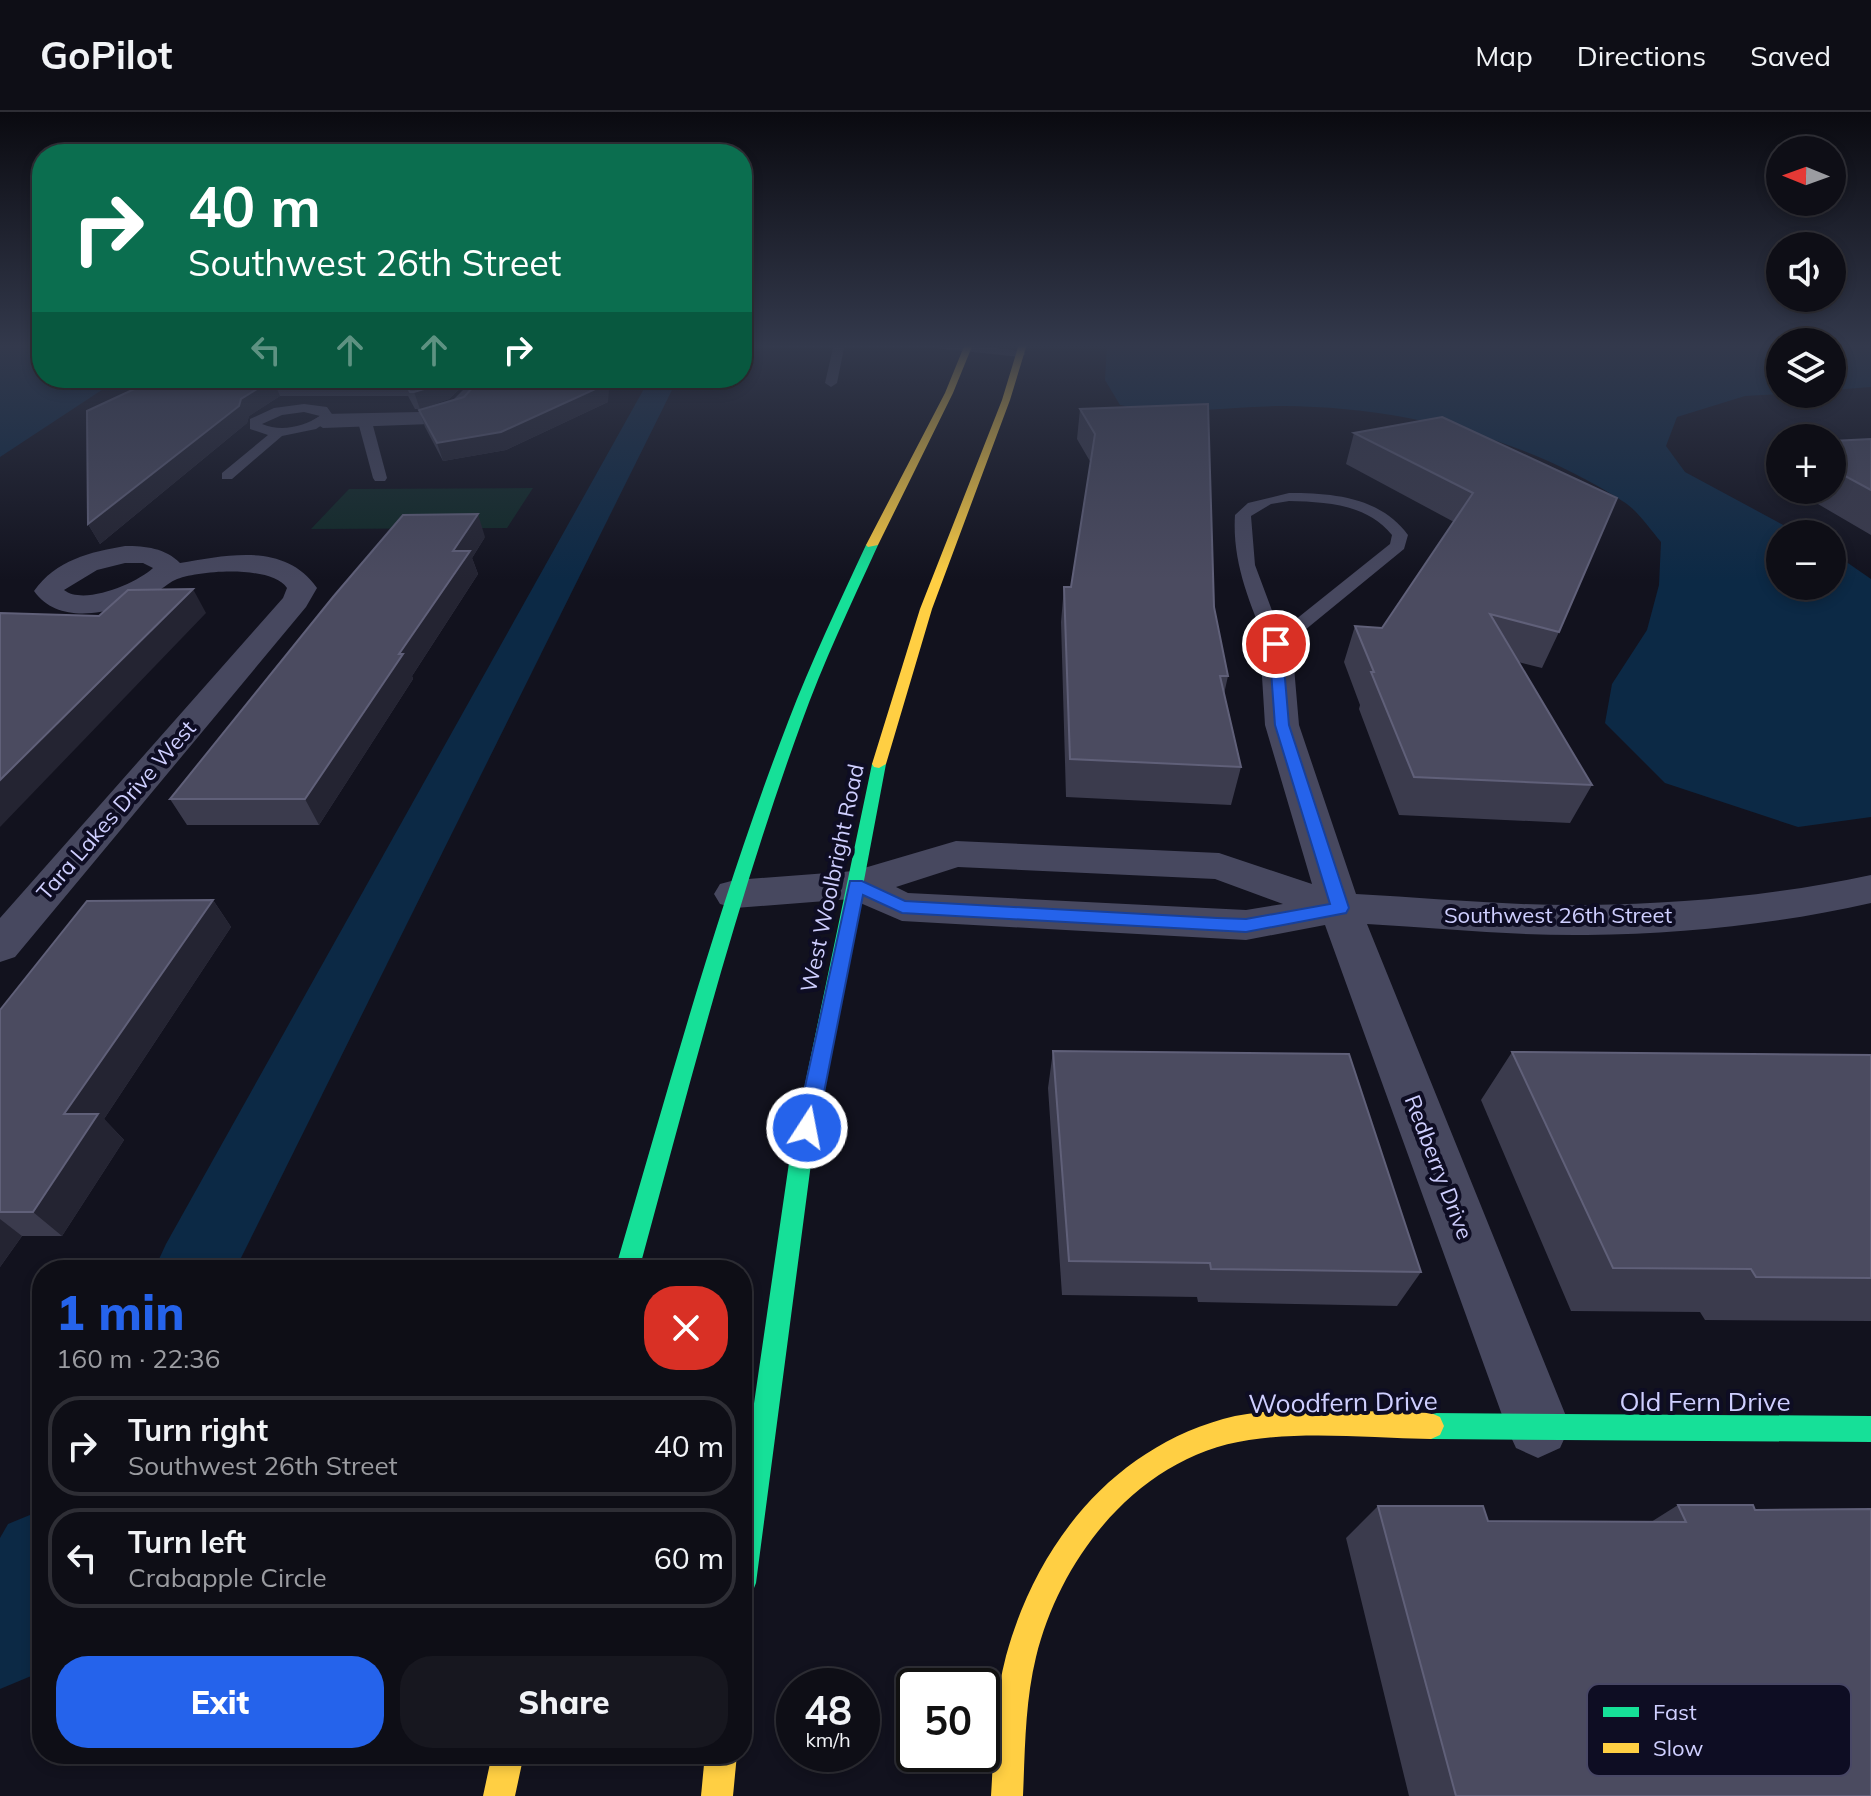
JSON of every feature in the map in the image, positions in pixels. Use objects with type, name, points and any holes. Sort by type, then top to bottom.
[{"type":"main road","points":[[630,1260],[735,894],[782,760],[846,598],[934,423]]},
{"type":"main road","name":"West Woolbright Road","points":[[752,1511],[801,1156],[878,768],[926,609],[995,423]]},
{"type":"main road","name":"Woodfern Drive","points":[[1007,1796],[1013,1696],[1035,1611],[1069,1542],[1113,1492],[1166,1454],[1221,1432],[1286,1425],[1538,1426]]},
{"type":"main road","name":"Old Fern Drive","points":[[1538,1426],[1871,1429]]},
{"type":"main road","points":[[499,1796],[506,1764]]},
{"type":"main road","points":[[717,1796],[720,1764]]},
{"type":"street","name":"Tara Lakes Drive West","points":[[0,946],[18,904],[233,674],[296,601],[302,588],[298,577],[287,569],[266,565],[166,573]]},
{"type":"street","name":"Redberry Drive","points":[[1276,644],[1282,725],[1340,908],[1538,1426]]},
{"type":"street","name":"Southwest 26th Street","points":[[735,894],[856,885],[956,854],[1219,866],[1340,908]]},
{"type":"street","name":"Southwest 26th Street","points":[[856,885],[902,907],[1246,925],[1340,908],[1489,918],[1661,918],[1803,904],[1871,889]]},
{"type":"lane","points":[[255,423],[259,429],[279,432],[319,423]]},
{"type":"lane","points":[[365,423],[380,478]]},
{"type":"lane","points":[[227,476],[279,432]]},
{"type":"lane","points":[[1312,497],[1361,506],[1394,525],[1400,535],[1398,546],[1276,644],[1250,582],[1243,515],[1253,506],[1268,500],[1312,497]]},
{"type":"green space","points":[[533,488],[507,528],[311,529],[349,489]]},
{"type":"water","points":[[0,423],[52,423],[0,457]]},
{"type":"water","points":[[1428,423],[1675,423],[1666,446],[1685,472],[1774,520],[1766,520],[1766,600],[1846,600],[1846,562],[1871,579],[1871,817],[1798,827],[1665,783],[1605,723],[1612,684],[1647,630],[1659,585],[1661,542],[1624,502],[1585,479],[1503,443]]},
{"type":"building","points":[[87,423],[218,423],[88,524]]},
{"type":"building","points":[[426,423],[522,423],[501,432],[437,443]]},
{"type":"building","points":[[1088,423],[1209,423],[1214,607],[1228,676],[1220,676],[1241,767],[1070,759],[1064,587],[1071,587],[1095,434]]},
{"type":"building","points":[[1411,423],[1454,423],[1617,498],[1559,632],[1490,614],[1592,785],[1414,777],[1355,626],[1382,628],[1473,493],[1354,433]]},
{"type":"building","points":[[1871,439],[1871,490],[1846,477],[1846,440]]},
{"type":"building","points":[[478,514],[453,551],[470,551],[305,799],[170,799],[403,515]]},
{"type":"building","points":[[193,589],[0,780],[0,613],[99,616],[128,590]]},
{"type":"building","points":[[213,900],[64,1114],[98,1114],[33,1212],[0,1212],[0,1010],[87,901]]},
{"type":"building","points":[[1053,1051],[1349,1054],[1421,1272],[1211,1269],[1210,1263],[1069,1261]]},
{"type":"building","points":[[1512,1052],[1871,1055],[1871,1278],[1756,1277],[1751,1269],[1613,1268]]},
{"type":"building","points":[[1678,1505],[1753,1505],[1755,1510],[1871,1509],[1871,1796],[1456,1796],[1378,1506],[1483,1506],[1488,1521],[1686,1522]]},
{"type":"waterway","points":[[199,1260],[641,423]]},
{"type":"waterway","points":[[0,1638],[32,1577]]},
{"type":"traffic: fast","points":[[630,1260],[705,993],[763,810],[795,720],[872,545]]},
{"type":"traffic: fast","points":[[752,1511],[801,1156],[879,764]]},
{"type":"traffic: fast","points":[[1431,1426],[1871,1429]]},
{"type":"traffic: slow","points":[[872,545],[934,423]]},
{"type":"traffic: slow","points":[[879,764],[926,609],[997,423]]},
{"type":"traffic: slow","points":[[1007,1796],[1015,1692],[1032,1620],[1068,1548],[1092,1516],[1121,1488],[1152,1464],[1187,1445],[1248,1427],[1300,1423],[1431,1426]]},
{"type":"traffic: slow","points":[[499,1796],[506,1764]]},
{"type":"traffic: slow","points":[[717,1796],[720,1764]]},
{"type":"route","points":[[807,1128],[856,885],[902,907],[1217,924],[1246,925],[1340,908],[1282,725],[1276,644]]}]
